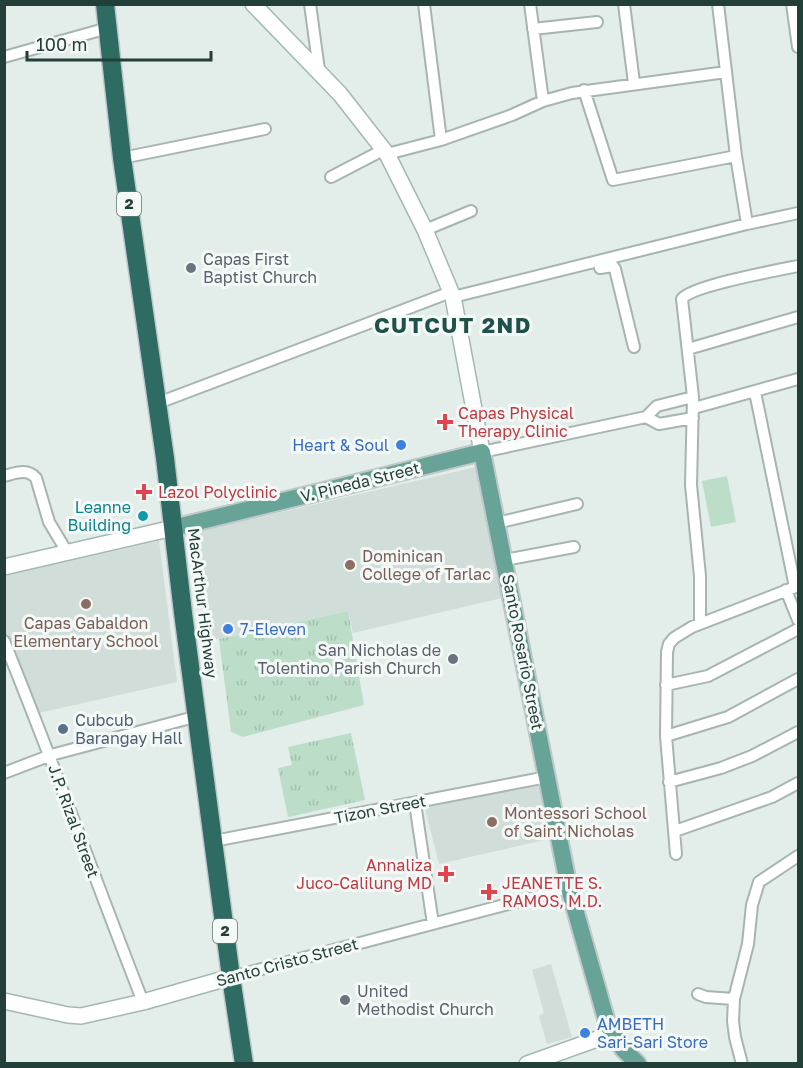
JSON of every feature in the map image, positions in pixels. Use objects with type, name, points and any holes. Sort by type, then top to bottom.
[{"type":"highway","name":"MacArthur Highway","points":[[105,4],[122,158],[158,403],[244,1064]]},
{"type":"main road","name":"Santo Rosario Street","points":[[482,452],[569,888],[611,1034],[638,1064]]},
{"type":"main road","name":"V. Pineda Street","points":[[173,528],[482,452]]},
{"type":"street","name":"Santo Rosario Street","points":[[253,4],[319,70],[385,152],[425,230],[452,295],[482,452]]},
{"type":"street","points":[[310,4],[319,70]]},
{"type":"street","points":[[423,4],[441,140]]},
{"type":"street","points":[[530,4],[543,101]]},
{"type":"street","points":[[624,4],[634,83]]},
{"type":"street","points":[[718,4],[736,156],[747,224]]},
{"type":"street","points":[[792,4],[798,47]]},
{"type":"street","points":[[533,29],[597,22]]},
{"type":"street","points":[[4,57],[108,28]]},
{"type":"street","points":[[331,177],[385,152],[441,140],[512,115],[543,101],[584,90],[726,72]]},
{"type":"street","points":[[584,90],[613,180],[736,156]]},
{"type":"street","points":[[122,158],[264,129]]},
{"type":"street","points":[[425,230],[471,211]]},
{"type":"street","points":[[158,403],[452,295],[798,213]]},
{"type":"street","points":[[588,264],[591,269],[608,266],[615,268],[634,346]]},
{"type":"street","points":[[700,623],[700,576],[692,485],[694,407],[682,299],[684,295],[703,288],[798,266]]},
{"type":"street","points":[[688,349],[798,317]]},
{"type":"street","points":[[694,407],[798,379]]},
{"type":"street","points":[[755,392],[798,620]]},
{"type":"street","name":"V. Pineda Street","points":[[482,452],[646,417],[657,406],[694,407]]},
{"type":"street","name":"V. Pineda Street","points":[[646,417],[659,424],[694,407]]},
{"type":"street","points":[[4,476],[24,471],[32,473],[36,478],[49,522],[67,552]]},
{"type":"street","points":[[497,523],[577,504]]},
{"type":"street","name":"V. Pineda Street","points":[[4,567],[173,528]]},
{"type":"street","points":[[505,560],[574,547]]},
{"type":"street","points":[[676,854],[666,736],[669,644],[674,638],[700,623],[793,588]]},
{"type":"street","points":[[666,686],[708,676],[798,628]]},
{"type":"street","name":"J.P. Rizal Street","points":[[4,642],[51,755],[102,898],[143,1002]]},
{"type":"street","points":[[666,736],[728,717],[798,679]]},
{"type":"street","points":[[4,772],[51,755],[198,716]]},
{"type":"street","points":[[669,782],[721,768],[752,756],[798,732]]},
{"type":"street","name":"Tizon Street","points":[[214,842],[547,777]]},
{"type":"street","points":[[675,831],[772,798],[798,783]]},
{"type":"street","points":[[415,803],[433,924]]},
{"type":"street","points":[[742,1064],[733,1021],[734,999],[748,944],[752,905],[759,882],[798,856]]},
{"type":"street","name":"Santo Cristo Street","points":[[4,1001],[75,1016],[143,1002],[569,888]]},
{"type":"street","points":[[698,994],[706,997],[734,999]]},
{"type":"street","points":[[527,1064],[611,1034]]},
{"type":"shaded area","name":"Dominican College of Tarlac","points":[[476,467],[506,597],[353,633],[348,611],[213,640],[196,532]]},
{"type":"shaded area","name":"Capas Gabaldon Elementary School","points":[[159,541],[177,682],[39,713],[5,632],[4,576]]},
{"type":"shaded area","name":"Montessori School of Saint Nicholas","points":[[546,782],[558,837],[439,864],[425,808]]},
{"type":"shaded area","points":[[551,964],[572,1037],[547,1044],[539,1016],[544,1013],[532,970]]},
{"type":"green space","points":[[727,476],[736,522],[711,527],[702,481]]},
{"type":"green space","points":[[348,611],[364,705],[243,737],[231,732],[219,639]]},
{"type":"green space","points":[[351,733],[365,800],[288,817],[278,768],[292,765],[288,747]]},
{"type":"place","name":"Capas First Baptist Church","points":[[191,268]]},
{"type":"place","name":"Capas Physical Therapy Clinic","points":[[445,422]]},
{"type":"place","name":"Heart & Soul","points":[[401,445]]},
{"type":"place","name":"Lazol Polyclinic","points":[[144,492]]},
{"type":"place","name":"Leanne Building","points":[[143,516]]},
{"type":"place","name":"Dominican College of Tarlac","points":[[350,565]]},
{"type":"place","name":"Capas Gabaldon Elementary School","points":[[86,604]]},
{"type":"place","name":"7-Eleven","points":[[228,629]]},
{"type":"place","name":"San Nicholas de Tolentino Parish Church","points":[[453,659]]},
{"type":"place","name":"Cubcub Barangay Hall","points":[[63,729]]},
{"type":"place","name":"Montessori School of Saint Nicholas","points":[[492,822]]},
{"type":"place","name":"Annaliza Juco-Calilung MD","points":[[446,874]]},
{"type":"place","name":"JEANETTE S. RAMOS, M.D.","points":[[489,892]]},
{"type":"place","name":"United Methodist Church","points":[[345,1000]]},
{"type":"place","name":"AMBETH Sari-Sari Store","points":[[585,1033]]},
{"type":"district","name":"CUTCUT 2ND","points":[[453,325]]}]
